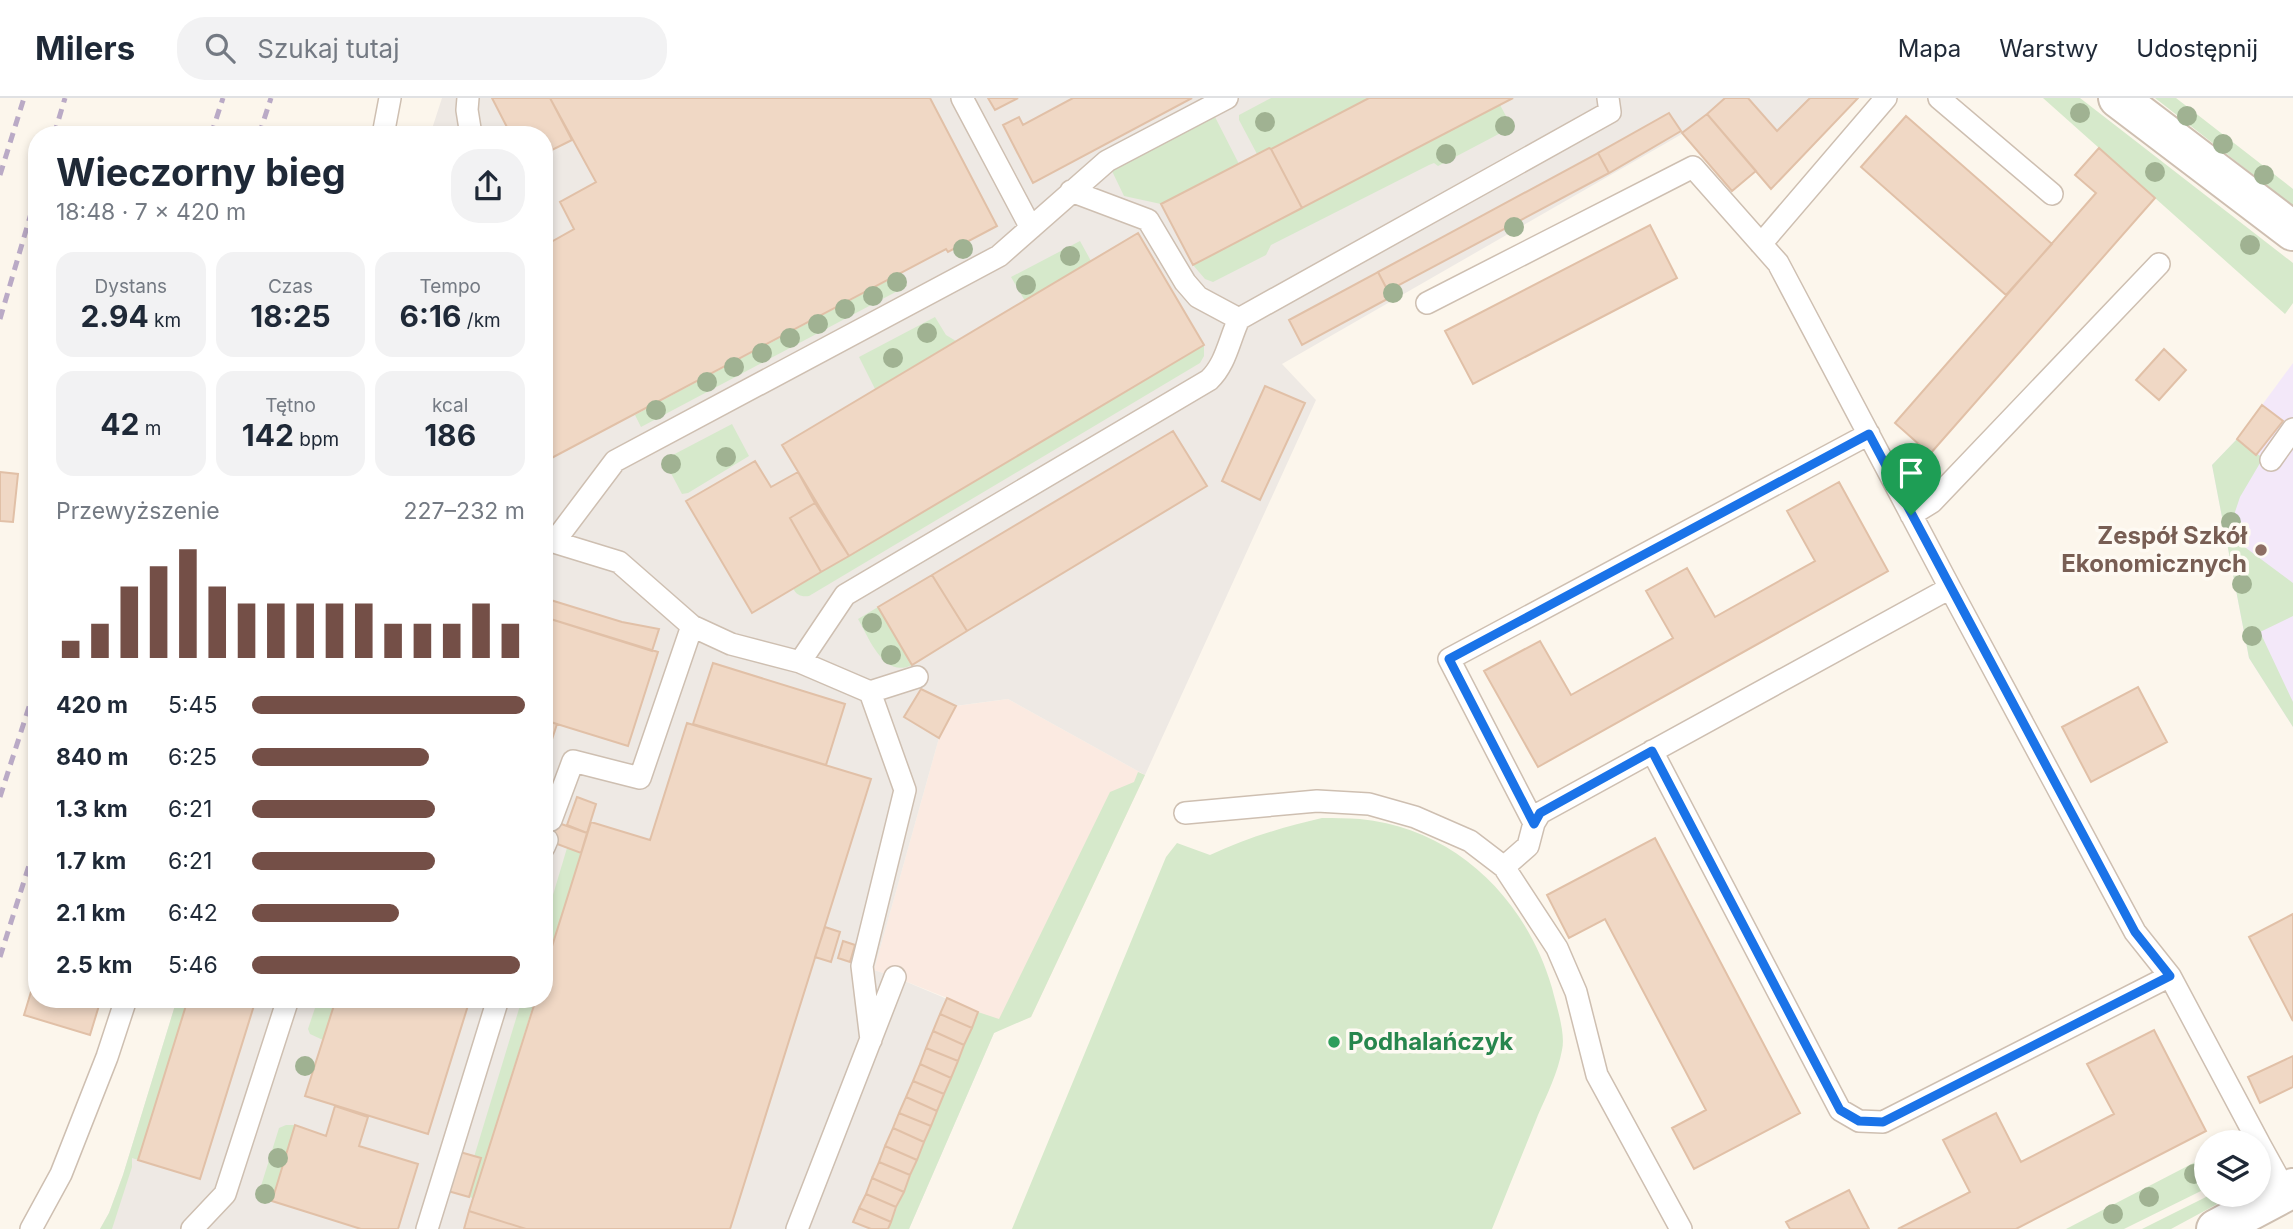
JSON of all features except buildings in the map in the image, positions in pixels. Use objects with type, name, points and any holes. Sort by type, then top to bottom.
[{"type":"street","points":[[2119,98],[2293,231]]},
{"type":"street","points":[[2217,1229],[2289,1190]]},
{"type":"lane","points":[[385,126],[390,98]]},
{"type":"lane","points":[[468,98],[470,126]]},
{"type":"lane","points":[[962,98],[1031,228]]},
{"type":"lane","points":[[553,535],[615,461],[999,256],[1107,161],[1227,98]]},
{"type":"lane","points":[[800,662],[845,595],[1209,380],[1219,370],[1239,319],[1610,112],[1608,98]]},
{"type":"lane","points":[[1761,244],[1886,98]]},
{"type":"lane","points":[[1939,98],[2052,194]]},
{"type":"lane","points":[[1427,303],[1693,167],[1778,263],[2135,932],[2170,976],[2252,1130]]},
{"type":"lane","points":[[1071,191],[1148,220],[1185,282],[1198,297],[1239,319]]},
{"type":"lane","points":[[1911,515],[1932,502],[2158,264]]},
{"type":"lane","points":[[2271,460],[2293,429]]},
{"type":"lane","points":[[1534,824],[1449,659],[1869,434]]},
{"type":"lane","points":[[553,541],[619,562],[692,626],[731,644],[800,662],[870,692],[917,677]]},
{"type":"lane","points":[[1504,867],[1528,846],[1540,813],[1950,589]]},
{"type":"lane","points":[[553,819],[573,761],[640,778],[692,626]]},
{"type":"lane","points":[[870,692],[905,790],[862,966],[871,1040]]},
{"type":"lane","points":[[1652,751],[1840,1110],[1859,1121],[1883,1122],[2170,976]]},
{"type":"lane","points":[[1185,813],[1317,801],[1369,804],[1415,817],[1470,841],[1504,867],[1557,948],[1576,992],[1597,1075],[1681,1229]]},
{"type":"lane","points":[[797,1229],[895,977]]},
{"type":"lane","points":[[31,1229],[61,1174],[107,1057],[122,1008]]},
{"type":"lane","points":[[192,1229],[225,1194],[285,1008]]},
{"type":"lane","points":[[428,1229],[495,1008]]},
{"type":"lane","points":[[2271,1162],[2289,1190]]},
{"type":"shaded area","points":[[442,98],[1858,98],[1771,189],[1755,171],[1732,191],[1682,134],[1282,364],[1316,400],[1145,775],[1008,699],[955,706],[939,738],[874,970],[978,1012],[1002,1028],[994,1033],[909,1229],[100,1229],[123,1175],[174,1008],[553,1008],[553,126],[433,126]]},
{"type":"shaded area","name":"Zespół Szkół Ekonomicznych","points":[[2293,363],[2293,727],[2249,658],[2212,465],[2237,439]]},
{"type":"shaded area","points":[[1008,699],[1145,775],[1031,1017],[1002,1028],[947,998],[874,970],[939,738],[956,706]]},
{"type":"green space","points":[[1271,98],[1369,98],[1257,154],[1239,115]]},
{"type":"green space","points":[[2043,98],[2080,98],[2293,263],[2293,303],[2285,314]]},
{"type":"green space","points":[[2155,98],[2176,98],[2293,189],[2293,206]]},
{"type":"green space","points":[[1500,105],[1512,127],[1438,166],[1434,163],[1429,165],[1271,245],[1266,255],[1213,282],[1205,279],[1193,265]]},
{"type":"green space","points":[[1214,115],[1239,164],[1161,204],[1124,196],[1111,169]]},
{"type":"green space","points":[[1080,241],[1091,261],[1025,301],[1011,277]]},
{"type":"green space","points":[[900,274],[907,286],[641,427],[635,415]]},
{"type":"green space","points":[[935,317],[946,335],[956,341],[875,389],[859,357]]},
{"type":"green space","points":[[1204,345],[1204,356],[1200,363],[809,596],[799,595],[794,590],[793,588]]},
{"type":"green space","points":[[732,424],[749,456],[682,494],[665,462],[667,458]]},
{"type":"green space","points":[[2237,439],[2263,458],[2240,497],[2234,515],[2242,545],[2293,583],[2293,616],[2260,632],[2293,702],[2293,727],[2249,658],[2212,465]]},
{"type":"green space","points":[[878,607],[912,665],[902,668],[893,666],[886,662],[873,646],[858,619]]},
{"type":"green space","points":[[1138,772],[1145,775],[1031,1017],[994,1033],[909,1229],[888,1229],[978,1012],[999,1019],[1110,792],[1134,782]]},
{"type":"green space","name":"Podhalańczyk","points":[[1322,818],[1360,819],[1394,825],[1426,837],[1455,853],[1482,873],[1505,897],[1540,955],[1560,1019],[1562,1050],[1552,1083],[1492,1229],[1012,1229],[1166,857],[1177,843],[1210,855],[1237,843]]},
{"type":"green space","points":[[567,848],[581,853],[553,942],[553,895]]},
{"type":"green space","points":[[174,1008],[185,1008],[138,1160],[132,1158],[132,1167],[112,1229],[100,1229],[123,1175]]},
{"type":"green space","points":[[315,1008],[333,1008],[323,1040],[310,1034],[308,1029]]},
{"type":"green space","points":[[519,1008],[532,1008],[473,1198],[469,1197],[481,1159],[474,1157]]},
{"type":"green space","points":[[295,1125],[272,1201],[263,1198],[261,1186],[279,1128]]},
{"type":"green space","points":[[2194,1163],[2194,1194],[2124,1229],[2066,1229]]},
{"type":"green space","points":[[2194,1203],[2194,1207],[2212,1207],[2171,1229],[2142,1229]]},
{"type":"railway","points":[[0,175],[24,98]]},
{"type":"railway","points":[[57,126],[65,98]]},
{"type":"railway","points":[[214,126],[223,98]]},
{"type":"railway","points":[[262,126],[271,98]]},
{"type":"railway","points":[[0,319],[28,224]]},
{"type":"railway","points":[[0,797],[28,710]]},
{"type":"railway","points":[[0,957],[28,868]]},
{"type":"place","name":"Zespół Szkół Ekonomicznych","points":[[2261,550]]},
{"type":"place","name":"Podhalańczyk","points":[[1334,1042]]},
{"type":"route","points":[[1869,434],[1911,515],[2135,932],[2170,976],[1883,1122],[1859,1121],[1840,1110],[1652,751],[1540,813],[1534,824],[1449,659],[1869,434]]}]
